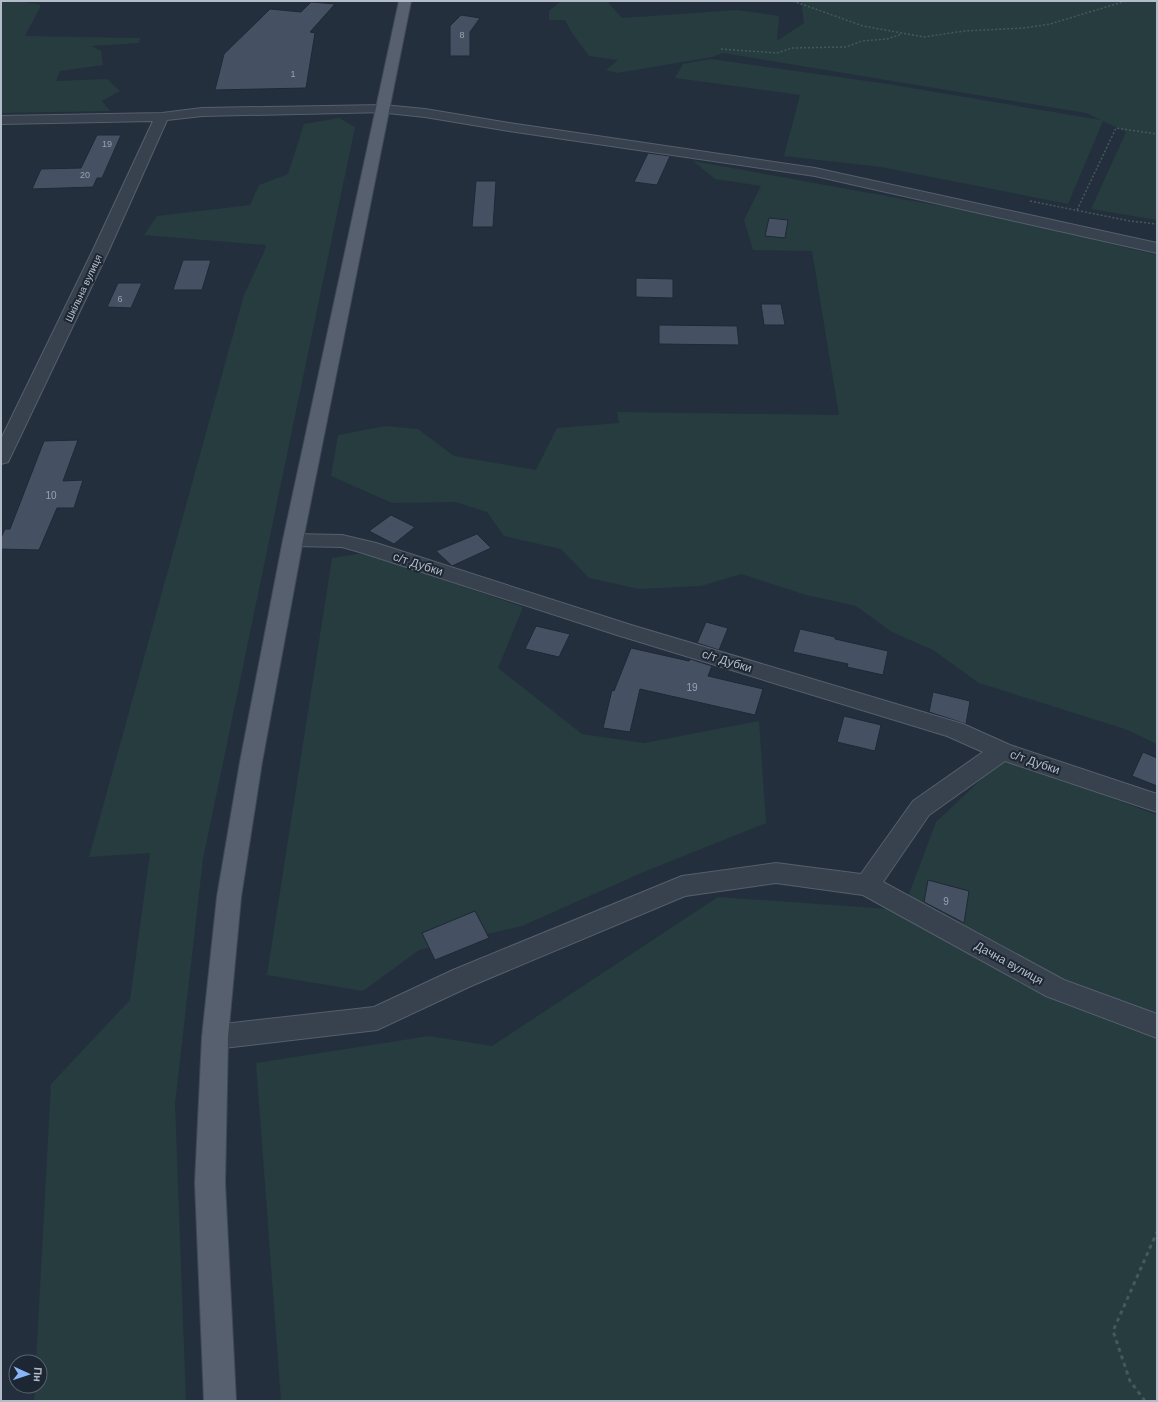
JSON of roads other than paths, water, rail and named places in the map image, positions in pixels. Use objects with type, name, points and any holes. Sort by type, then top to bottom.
[{"type":"main road","points":[[220,1401],[210,1182],[215,1037],[229,897],[251,762],[293,540],[405,1]]},
{"type":"street","points":[[1,120],[162,117],[202,112],[383,109],[425,113],[509,127],[815,172],[1157,248]]},
{"type":"street","name":"Шкільна вулиця","points":[[1,458],[101,250],[162,117]]},
{"type":"street","name":"с/т Дубки","points":[[293,540],[342,541],[369,548],[624,630],[955,730],[1002,751],[1157,803]]},
{"type":"street","points":[[215,1037],[377,1018],[462,978],[682,886],[776,872],[867,885],[921,808],[1002,751]]},
{"type":"street","name":"Дачна вулиця","points":[[867,885],[1055,988],[1157,1026]]}]
